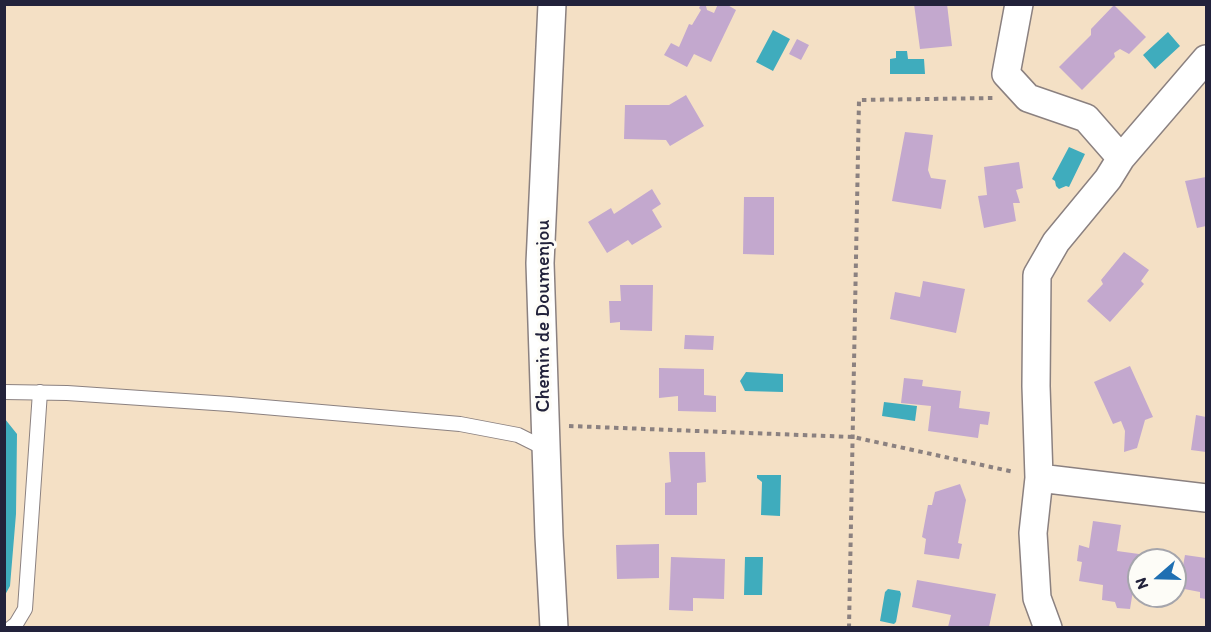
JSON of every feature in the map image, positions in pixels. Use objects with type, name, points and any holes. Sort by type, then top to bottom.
[{"type":"street","name":"Chemin de Doumenjou","points":[[552,4],[540,263],[554,627]]},
{"type":"street","points":[[1019,4],[1006,74],[1028,98],[1086,118],[1121,158]]},
{"type":"street","points":[[1048,627],[1037,598],[1034,534],[1039,478],[1036,386],[1037,275],[1056,242],[1108,179],[1121,158],[1206,59]]},
{"type":"street","points":[[1039,478],[1206,498]]},
{"type":"lane","points":[[4,392],[40,392],[229,404],[459,424],[518,435],[545,437]]},
{"type":"lane","points":[[11,627],[16,624],[25,609],[40,392]]},
{"type":"path","points":[[849,627],[859,100],[1028,98]]},
{"type":"path","points":[[545,437],[853,437],[1039,478]]},
{"type":"water","points":[[773,30],[790,39],[773,71],[756,62]]},
{"type":"water","points":[[1168,32],[1180,46],[1155,69],[1143,55]]},
{"type":"water","points":[[896,51],[907,51],[908,59],[924,59],[925,74],[890,74],[890,59],[896,58]]},
{"type":"water","points":[[1069,147],[1085,154],[1069,187],[1059,189],[1052,179]]},
{"type":"water","points":[[746,372],[783,374],[783,392],[745,391],[740,381]]},
{"type":"water","points":[[884,402],[917,406],[915,421],[882,416]]},
{"type":"water","points":[[5,419],[17,434],[16,514],[10,586],[5,595]]},
{"type":"water","points":[[757,475],[781,475],[780,516],[761,515],[762,482]]},
{"type":"water","points":[[745,557],[763,557],[762,595],[744,595]]},
{"type":"water","points":[[888,589],[900,591],[901,594],[894,624],[880,621],[885,592]]},
{"type":"building","points":[[701,4],[714,13],[718,4],[726,4],[736,10],[711,62],[694,54],[687,67],[664,55],[671,43],[679,47],[689,24],[692,25],[701,10],[699,8]]},
{"type":"building","points":[[914,4],[947,4],[952,46],[920,49]]},
{"type":"building","points":[[1114,5],[1146,37],[1129,54],[1120,49],[1114,53],[1115,57],[1082,90],[1059,67],[1091,35],[1091,29]]},
{"type":"building","points":[[797,39],[809,45],[801,60],[789,54]]},
{"type":"building","points":[[686,95],[704,126],[670,146],[666,140],[624,139],[625,105],[669,105]]},
{"type":"building","points":[[905,132],[933,135],[928,170],[931,178],[946,180],[941,209],[892,201]]},
{"type":"building","points":[[1019,162],[1023,188],[1016,190],[1020,203],[1013,203],[1016,221],[984,228],[978,196],[987,195],[984,167]]},
{"type":"building","points":[[1206,177],[1206,226],[1197,228],[1185,181]]},
{"type":"building","points":[[652,189],[661,204],[652,210],[662,227],[632,245],[628,240],[607,253],[588,222],[611,208],[614,214]]},
{"type":"building","points":[[744,197],[774,197],[774,255],[743,254]]},
{"type":"building","points":[[1124,252],[1149,270],[1141,281],[1144,284],[1110,322],[1087,301],[1103,284],[1101,280]]},
{"type":"building","points":[[923,281],[965,289],[956,333],[890,319],[895,292],[920,297]]},
{"type":"building","points":[[620,285],[653,285],[652,331],[620,330],[620,322],[610,323],[609,301],[621,301]]},
{"type":"building","points":[[685,335],[714,336],[713,350],[684,349]]},
{"type":"building","points":[[1130,366],[1153,417],[1145,420],[1137,448],[1124,452],[1125,431],[1121,421],[1113,424],[1094,382]]},
{"type":"building","points":[[659,368],[704,369],[704,395],[716,396],[716,412],[678,411],[678,396],[659,398]]},
{"type":"building","points":[[904,378],[923,380],[922,386],[961,391],[959,408],[990,412],[988,425],[980,424],[978,438],[928,431],[931,406],[901,403]]},
{"type":"building","points":[[1196,415],[1206,417],[1206,452],[1191,450]]},
{"type":"building","points":[[669,452],[705,452],[706,482],[697,483],[697,515],[665,515],[665,483],[671,482]]},
{"type":"building","points":[[960,484],[966,500],[958,543],[962,544],[959,559],[924,554],[926,539],[922,537],[928,505],[932,505],[935,492]]},
{"type":"building","points":[[1093,521],[1121,525],[1117,551],[1127,552],[1127,608],[1130,609],[1117,608],[1115,602],[1102,600],[1103,585],[1079,581],[1082,562],[1077,561],[1079,545],[1089,548]]},
{"type":"building","points":[[659,544],[659,578],[617,579],[616,545]]},
{"type":"building","points":[[1187,555],[1206,558],[1206,599],[1200,598],[1200,592],[1187,590]]},
{"type":"building","points":[[671,557],[725,559],[724,599],[693,598],[693,611],[669,610]]},
{"type":"building","points":[[917,580],[996,594],[989,627],[948,627],[951,615],[912,607]]}]
